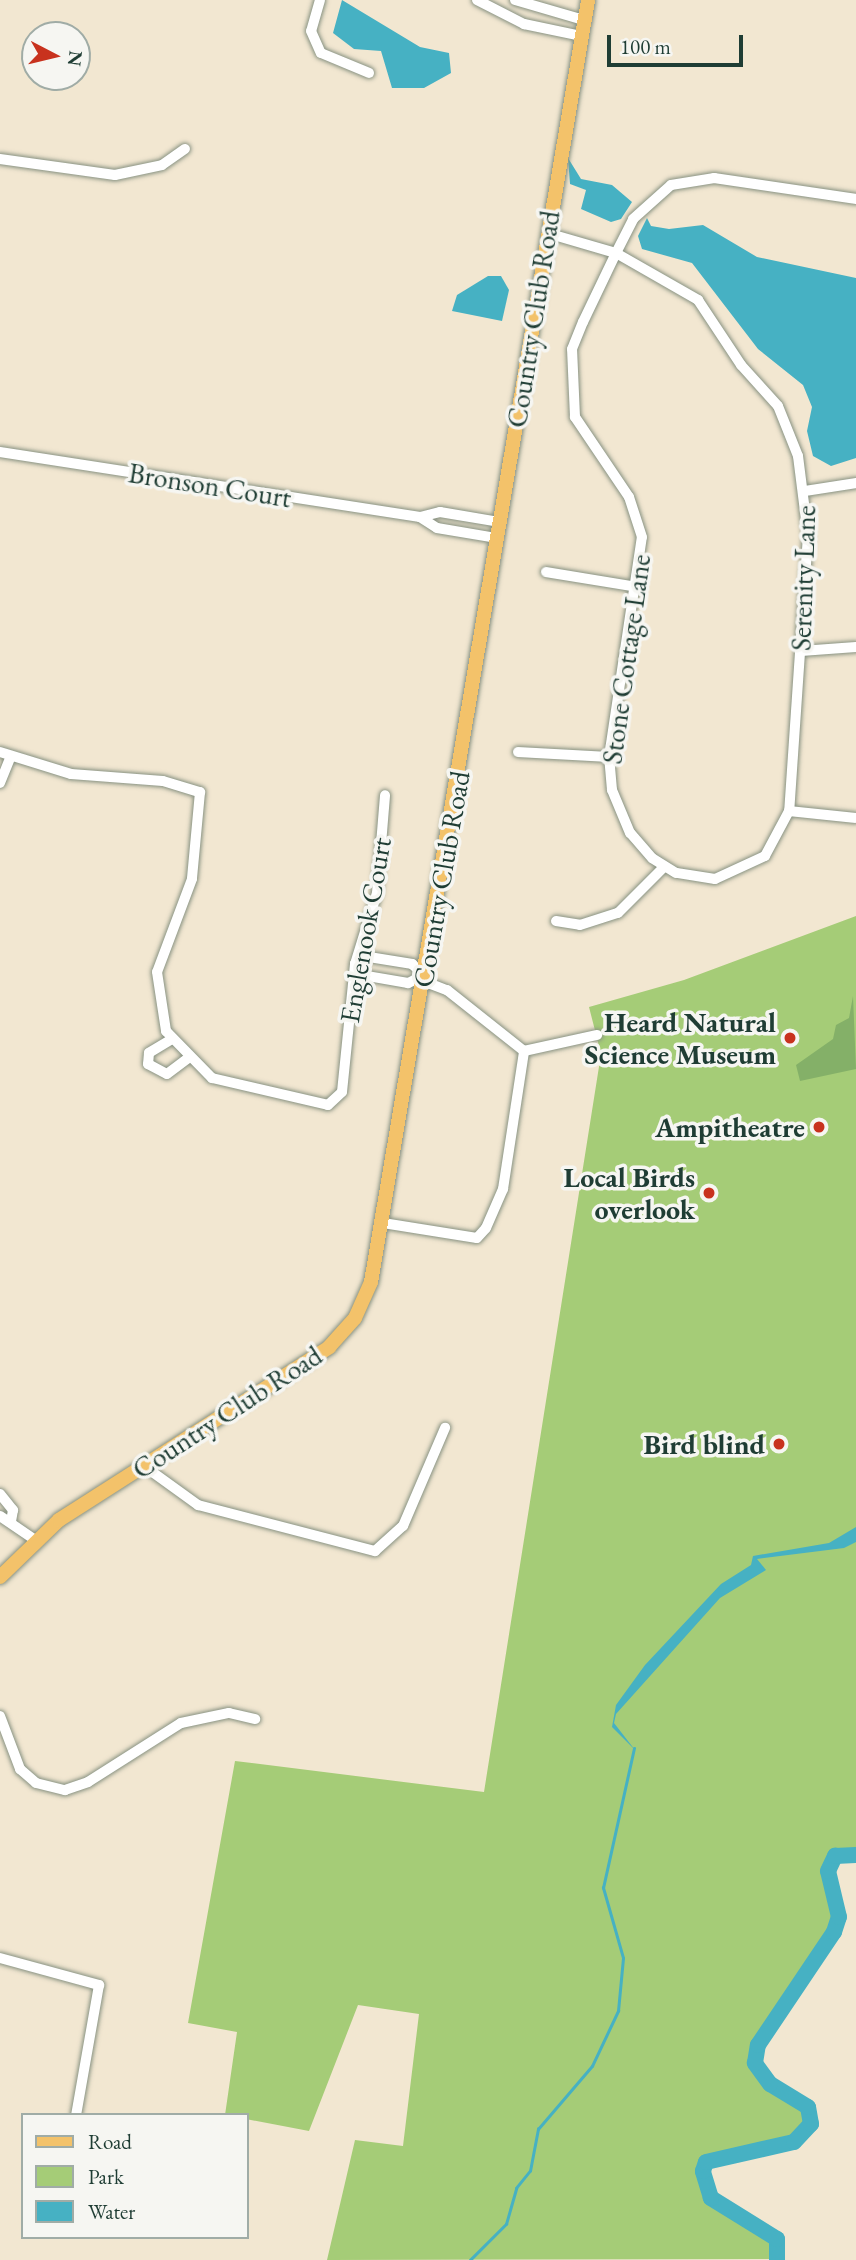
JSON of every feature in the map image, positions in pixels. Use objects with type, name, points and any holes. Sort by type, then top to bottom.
[{"type":"main road","name":"Country Club Road","points":[[0,1577],[35,1541],[144,1466],[329,1347],[355,1318],[371,1282],[588,0]]},
{"type":"street","points":[[320,0],[311,31],[321,53],[369,73]]},
{"type":"street","points":[[477,0],[524,24],[582,36]]},
{"type":"street","points":[[515,0],[584,20]]},
{"type":"street","points":[[0,159],[115,175],[162,165],[185,149]]},
{"type":"street","name":"Stone Cottage Lane","points":[[664,867],[621,817],[610,757],[643,552],[636,513],[583,433],[569,388],[575,340],[616,253],[644,205],[686,180],[856,199]]},
{"type":"street","name":"Serenity Lane","points":[[547,233],[616,253],[676,283],[710,313],[736,358],[782,413],[805,491],[801,651],[789,811],[770,850],[738,873],[700,879],[664,867]]},
{"type":"street","name":"Bronson Court","points":[[0,452],[420,517],[438,528],[497,538]]},
{"type":"street","points":[[805,491],[856,483]]},
{"type":"street","name":"Bronson Court","points":[[420,517],[440,512],[500,522]]},
{"type":"street","points":[[546,572],[638,587]]},
{"type":"street","points":[[801,651],[856,647]]},
{"type":"street","points":[[518,752],[610,757]]},
{"type":"street","points":[[0,782],[5,754],[71,774],[163,782],[200,792],[196,862],[157,972],[158,1005],[172,1039],[187,1059],[167,1074],[148,1064],[149,1053],[172,1039]]},
{"type":"street","name":"Englenook Court","points":[[187,1059],[223,1083],[334,1105],[343,1083],[355,964],[377,893],[386,795]]},
{"type":"street","points":[[789,811],[856,818]]},
{"type":"street","points":[[556,921],[580,925],[618,913],[664,867]]},
{"type":"street","points":[[355,964],[369,957],[401,962],[447,990],[524,1051]]},
{"type":"street","points":[[355,964],[380,979],[408,983],[424,978]]},
{"type":"street","points":[[524,1051],[597,1035]]},
{"type":"street","points":[[383,1223],[477,1238],[503,1189],[524,1051]]},
{"type":"street","points":[[144,1466],[198,1505],[375,1551],[402,1526],[445,1428]]},
{"type":"street","points":[[0,1494],[13,1510],[11,1521]]},
{"type":"street","points":[[0,1516],[11,1521],[35,1541]]},
{"type":"street","points":[[0,1716],[20,1769],[36,1783],[65,1790],[88,1783],[181,1723],[229,1713],[254,1719]]},
{"type":"street","points":[[0,1958],[99,1985],[76,2113]]},
{"type":"green space","points":[[856,916],[856,1854],[835,1855],[828,1871],[838,1917],[833,1931],[756,2045],[754,2064],[769,2086],[808,2108],[810,2125],[804,2134],[767,2151],[706,2160],[702,2171],[710,2200],[767,2232],[778,2247],[776,2259],[327,2260],[355,2140],[403,2146],[419,2014],[358,2005],[309,2131],[248,2119],[248,2113],[225,2113],[237,2032],[188,2023],[235,1761],[484,1792],[601,1054],[589,1007],[684,980]]},
{"type":"green space","points":[[853,996],[856,1069],[800,1081],[796,1065],[833,1039],[836,1025],[849,1018]]},
{"type":"water","points":[[342,0],[420,47],[449,53],[451,73],[424,88],[392,88],[381,51],[354,49],[333,33]]},
{"type":"water","points":[[568,158],[581,179],[612,185],[632,202],[621,219],[611,222],[581,209],[586,190],[570,184]]},
{"type":"water","points":[[647,218],[651,226],[669,229],[703,225],[757,257],[856,278],[856,458],[831,466],[813,456],[807,431],[812,407],[803,385],[758,349],[692,263],[642,249],[638,236]]},
{"type":"water","points":[[488,276],[501,276],[509,290],[502,321],[452,311],[457,295]]},
{"type":"water","points":[[856,1527],[856,1542],[844,1548],[757,1559],[766,1570],[720,1598],[616,1714],[614,1723],[635,1750],[612,1727],[616,1705],[645,1665],[721,1584],[751,1565],[753,1556],[829,1543]]},
{"type":"waterway","points":[[470,2260],[506,2224],[516,2188],[530,2171],[538,2129],[592,2066],[618,2011],[623,1958],[603,1888],[634,1748]]},
{"type":"waterway","points":[[777,2260],[777,2239],[711,2198],[703,2171],[706,2162],[794,2142],[811,2124],[808,2107],[770,2084],[755,2063],[758,2045],[834,1932],[839,1917],[828,1871],[835,1856],[856,1855]]},
{"type":"place","name":"Heard Natural Science Museum","points":[[790,1038]]},
{"type":"place","name":"Ampitheatre","points":[[819,1127]]},
{"type":"place","name":"Local Birds overlook","points":[[709,1193]]},
{"type":"place","name":"Bird blind","points":[[779,1444]]}]
